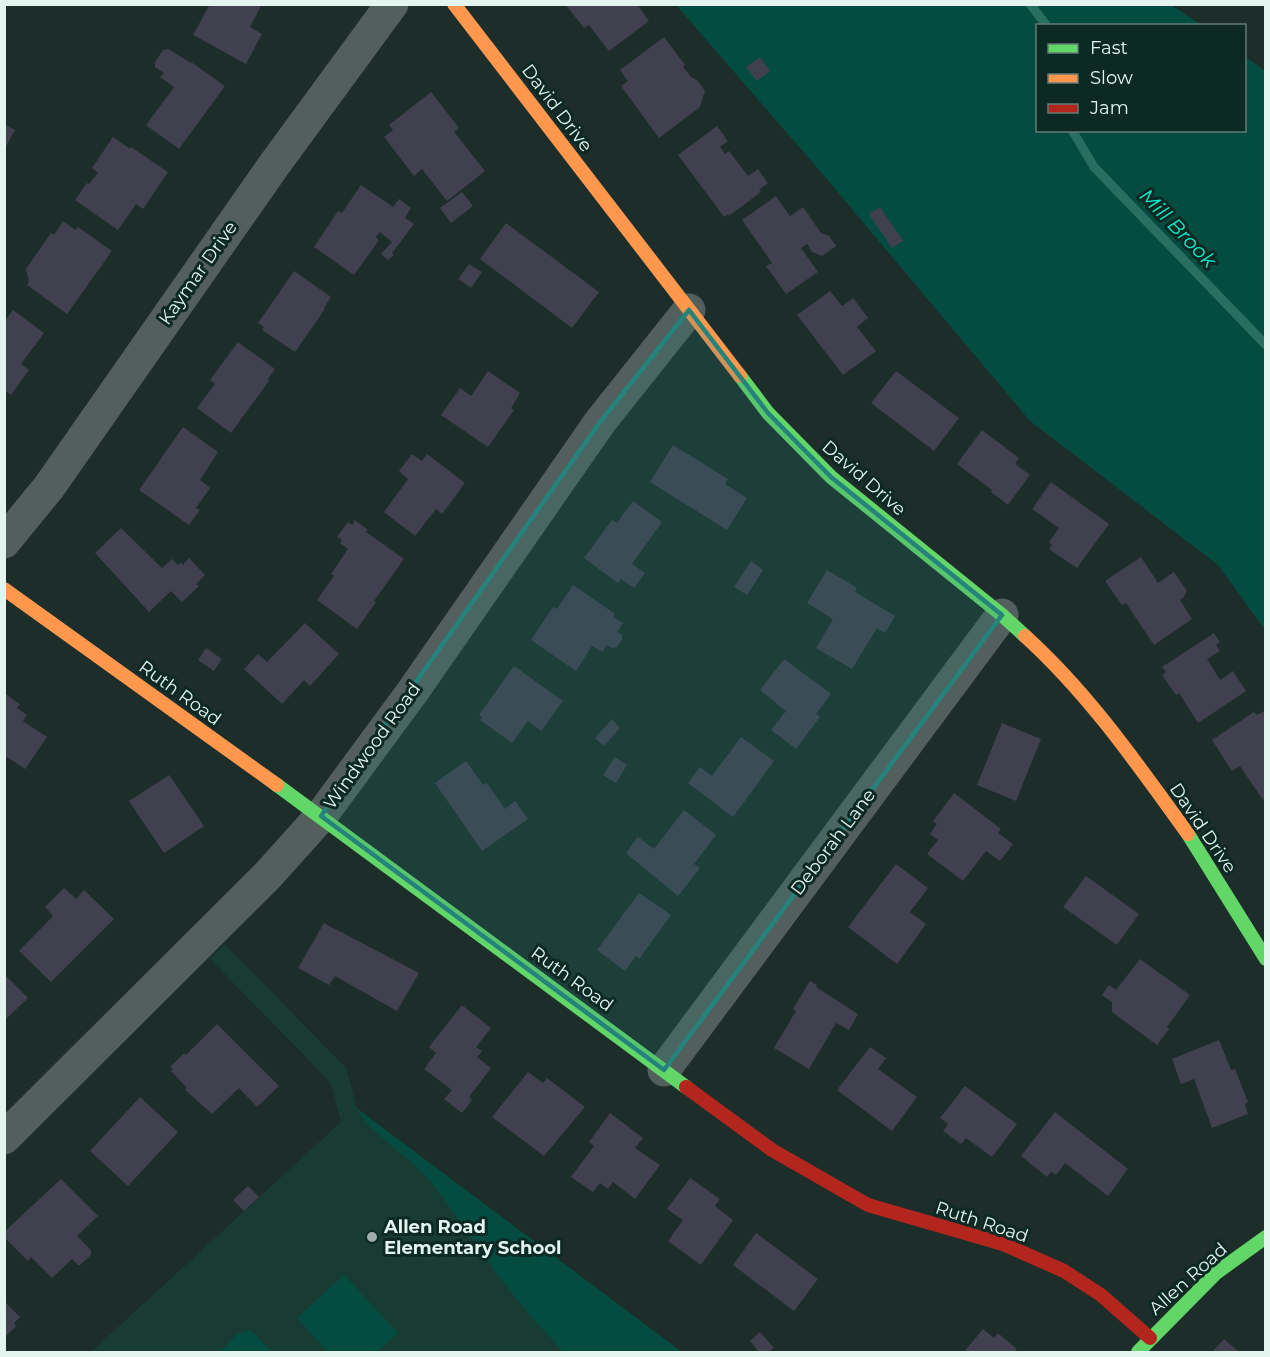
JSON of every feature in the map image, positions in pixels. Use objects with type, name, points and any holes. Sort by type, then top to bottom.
[{"type":"street","name":"Kaymar Drive","points":[[4,542],[49,487],[274,165],[392,4]]},
{"type":"street","name":"David Drive","points":[[454,4],[768,413],[831,477],[1002,615],[1047,656],[1117,735],[1198,849],[1266,959]]},
{"type":"street","name":"Windwood Road","points":[[4,1138],[268,875],[321,816],[413,691],[600,422],[689,310]]},
{"type":"street","name":"Ruth Road","points":[[4,589],[321,816],[772,1150],[868,1205],[1003,1245],[1064,1271],[1101,1295],[1150,1338]]},
{"type":"street","name":"Deborah Lane","points":[[664,1070],[1002,615]]},
{"type":"street","name":"Allen Road","points":[[1138,1353],[1150,1338],[1216,1273],[1266,1237]]},
{"type":"highlighted area","points":[[689,310],[768,413],[831,477],[1002,615],[664,1070],[321,816],[600,422]]},
{"type":"shaded area","points":[[1170,4],[1200,24],[1036,24],[1036,132],[1246,132],[1246,57],[1265,71],[1265,630],[1218,565],[1030,421],[820,171],[676,5]]},
{"type":"shaded area","name":"Allen Road Elementary School","points":[[225,944],[346,1068],[357,1108],[682,1352],[91,1352],[341,1122],[331,1083],[210,959]]},
{"type":"shaded area","points":[[356,1108],[682,1352],[563,1352],[504,1283],[431,1182],[413,1163],[381,1137]]},
{"type":"shaded area","points":[[344,1275],[398,1333],[377,1352],[328,1352],[297,1318]]},
{"type":"shaded area","points":[[251,1330],[272,1352],[220,1352],[237,1334]]},
{"type":"building","points":[[210,4],[262,4],[250,27],[262,34],[246,64],[193,35]]},
{"type":"building","points":[[565,4],[637,4],[649,21],[609,51],[589,25],[584,28]]},
{"type":"building","points":[[664,37],[685,65],[683,67],[705,91],[700,107],[659,138],[621,86],[628,81],[620,70]]},
{"type":"building","points":[[168,49],[225,86],[179,149],[146,125],[174,87],[160,77],[164,73],[155,67],[155,62],[163,50]]},
{"type":"building","points":[[760,57],[770,71],[757,81],[746,67]]},
{"type":"building","points":[[431,92],[459,128],[454,132],[485,171],[447,201],[422,169],[414,176],[384,137],[393,130],[389,125]]},
{"type":"building","points":[[4,124],[15,130],[4,150]]},
{"type":"building","points":[[717,126],[728,141],[720,147],[725,154],[729,151],[748,176],[758,169],[768,183],[759,190],[761,192],[729,216],[728,214],[724,217],[678,155]]},
{"type":"building","points":[[113,137],[168,172],[143,209],[136,204],[118,230],[75,200],[87,183],[89,184],[98,173],[92,168]]},
{"type":"building","points":[[361,185],[393,207],[399,199],[411,208],[405,218],[414,224],[392,253],[394,255],[388,260],[381,254],[392,242],[380,232],[376,237],[379,240],[354,275],[314,247],[338,211],[342,213]]},
{"type":"building","points":[[462,192],[473,206],[451,223],[440,208]]},
{"type":"building","points":[[776,196],[790,216],[803,207],[821,233],[829,236],[836,246],[822,256],[812,252],[807,244],[801,248],[818,272],[786,294],[766,266],[772,263],[742,220]]},
{"type":"building","points":[[880,207],[903,241],[892,248],[869,214]]},
{"type":"building","points":[[63,221],[75,230],[78,227],[112,251],[67,314],[27,285],[29,282],[26,269],[51,233],[54,235]]},
{"type":"building","points":[[506,223],[599,292],[572,328],[480,259]]},
{"type":"building","points":[[469,264],[482,272],[471,288],[458,279]]},
{"type":"building","points":[[294,271],[331,297],[295,352],[262,330],[264,327],[258,323]]},
{"type":"building","points":[[830,291],[842,306],[853,298],[868,318],[857,327],[876,351],[843,375],[797,315]]},
{"type":"building","points":[[13,310],[44,333],[21,364],[29,370],[11,395],[4,390],[4,322]]},
{"type":"building","points":[[238,342],[275,369],[269,381],[231,433],[197,408],[215,384],[210,380]]},
{"type":"building","points":[[488,371],[520,393],[511,408],[514,410],[488,447],[441,415],[460,388],[471,396]]},
{"type":"building","points":[[896,371],[959,418],[934,451],[871,403]]},
{"type":"building","points":[[183,427],[218,452],[200,480],[210,488],[196,508],[200,510],[189,525],[139,490]]},
{"type":"building","points":[[982,430],[1019,458],[1015,464],[1030,475],[1008,505],[957,464]]},
{"type":"building","points":[[673,445],[728,479],[725,484],[747,498],[727,530],[650,482]]},
{"type":"building","points":[[412,454],[422,461],[427,454],[465,483],[442,514],[436,509],[415,536],[384,512],[408,479],[399,471]]},
{"type":"building","points":[[1051,482],[1109,524],[1077,568],[1049,549],[1052,545],[1049,542],[1059,528],[1032,509]]},
{"type":"building","points":[[633,501],[662,522],[632,564],[645,573],[634,588],[621,579],[618,583],[584,558],[612,520],[617,523]]},
{"type":"building","points":[[355,520],[368,530],[366,532],[404,559],[357,629],[317,600],[334,576],[331,574],[348,549],[340,543],[342,540],[337,537],[348,522],[352,525]]},
{"type":"building","points":[[121,528],[162,568],[172,559],[178,565],[181,562],[183,565],[189,558],[205,575],[196,584],[199,586],[182,602],[171,591],[149,612],[95,553]]},
{"type":"building","points":[[1141,557],[1158,583],[1174,572],[1187,591],[1180,600],[1192,619],[1154,645],[1126,603],[1122,605],[1105,581]]},
{"type":"building","points":[[751,561],[763,570],[747,595],[734,587]]},
{"type":"building","points":[[827,570],[857,588],[855,592],[895,616],[885,633],[877,628],[852,669],[816,648],[833,619],[807,603]]},
{"type":"building","points":[[573,585],[615,614],[613,617],[623,623],[617,632],[622,635],[622,640],[617,647],[612,648],[607,645],[602,652],[592,646],[576,671],[531,640],[553,607],[557,609]]},
{"type":"building","points":[[305,623],[339,654],[310,686],[304,680],[282,704],[244,669],[258,654],[267,662]]},
{"type":"building","points":[[1214,633],[1220,642],[1216,645],[1220,651],[1207,659],[1220,680],[1233,671],[1246,691],[1198,723],[1179,693],[1176,695],[1162,675],[1166,672],[1162,667]]},
{"type":"building","points":[[206,648],[222,659],[214,671],[198,660]]},
{"type":"building","points":[[784,659],[831,694],[816,714],[820,717],[796,749],[771,730],[786,711],[760,690]]},
{"type":"building","points":[[514,666],[563,701],[541,731],[528,721],[512,743],[480,720],[482,718],[479,715]]},
{"type":"building","points":[[4,693],[20,704],[17,708],[27,715],[23,721],[47,737],[25,769],[4,755]]},
{"type":"building","points":[[1266,710],[1266,799],[1263,800],[1240,766],[1232,771],[1212,740],[1254,712],[1257,715]]},
{"type":"building","points":[[612,719],[620,728],[604,746],[595,738]]},
{"type":"building","points":[[1002,723],[1041,739],[1016,801],[977,785]]},
{"type":"building","points":[[741,737],[774,761],[733,817],[688,783],[700,767],[712,776]]},
{"type":"building","points":[[615,757],[627,765],[616,783],[603,775]]},
{"type":"building","points":[[466,761],[483,785],[487,783],[505,809],[515,801],[528,819],[482,851],[435,783]]},
{"type":"building","points":[[169,775],[204,826],[164,853],[129,801]]},
{"type":"building","points":[[954,793],[1001,829],[998,833],[1013,844],[1000,861],[986,851],[963,881],[927,854],[938,840],[930,834],[937,824],[933,821]]},
{"type":"building","points":[[684,810],[716,835],[694,864],[700,868],[678,896],[626,853],[638,837],[654,849]]},
{"type":"building","points":[[896,864],[928,888],[910,912],[926,924],[897,964],[848,927]]},
{"type":"building","points":[[1086,876],[1139,914],[1117,945],[1063,907]]},
{"type":"building","points":[[64,888],[76,899],[84,890],[114,919],[51,982],[19,951],[53,916],[45,907]]},
{"type":"building","points":[[639,893],[671,915],[639,959],[636,956],[625,971],[597,950]]},
{"type":"building","points":[[324,923],[419,973],[397,1011],[335,976],[329,985],[298,968]]},
{"type":"building","points":[[1140,959],[1190,995],[1157,1045],[1112,1012],[1112,1002],[1102,995],[1109,985],[1116,990]]},
{"type":"building","points":[[4,974],[28,998],[4,1021]]},
{"type":"building","points":[[810,981],[858,1014],[849,1030],[836,1023],[809,1069],[774,1048],[796,1011],[793,1009]]},
{"type":"building","points":[[462,1005],[491,1028],[476,1047],[482,1051],[477,1057],[491,1068],[469,1097],[472,1100],[462,1113],[444,1099],[452,1090],[424,1069],[436,1053],[429,1047]]},
{"type":"building","points":[[217,1024],[279,1086],[257,1107],[239,1088],[212,1114],[185,1090],[187,1088],[171,1071],[173,1069],[170,1067],[184,1053],[186,1055]]},
{"type":"building","points":[[1219,1040],[1231,1070],[1235,1069],[1248,1102],[1245,1104],[1248,1114],[1212,1128],[1194,1079],[1181,1084],[1172,1059]]},
{"type":"building","points":[[870,1047],[886,1058],[878,1069],[917,1097],[892,1131],[837,1090]]},
{"type":"building","points":[[528,1072],[543,1083],[547,1078],[585,1107],[544,1156],[492,1117]]},
{"type":"building","points":[[965,1086],[1017,1124],[992,1157],[966,1138],[961,1144],[943,1131],[948,1124],[940,1118]]},
{"type":"building","points":[[140,1097],[178,1132],[128,1186],[90,1151]]},
{"type":"building","points":[[1055,1112],[1128,1169],[1108,1196],[1065,1163],[1056,1175],[1051,1172],[1047,1177],[1021,1156]]},
{"type":"building","points":[[610,1113],[643,1138],[635,1148],[660,1165],[635,1199],[613,1182],[608,1189],[600,1183],[593,1192],[571,1177],[594,1146],[589,1142]]},
{"type":"building","points":[[690,1178],[720,1199],[715,1206],[733,1220],[701,1265],[668,1241],[683,1220],[667,1209]]},
{"type":"building","points":[[61,1179],[98,1216],[77,1236],[91,1250],[91,1255],[80,1265],[72,1259],[52,1278],[31,1257],[28,1261],[4,1237],[4,1232]]},
{"type":"building","points":[[248,1186],[259,1197],[244,1211],[233,1200]]},
{"type":"building","points":[[756,1233],[818,1279],[794,1311],[733,1265]]},
{"type":"building","points":[[4,1301],[20,1317],[14,1323],[16,1326],[4,1338]]},
{"type":"building","points":[[983,1329],[994,1338],[998,1333],[1017,1349],[1014,1352],[964,1352]]},
{"type":"building","points":[[760,1332],[774,1348],[768,1352],[759,1352],[750,1341]]},
{"type":"building","points":[[1224,1339],[1239,1352],[1212,1352]]},
{"type":"waterway","name":"Mill Brook","points":[[1030,4],[1045,24]]},
{"type":"waterway","name":"Mill Brook","points":[[1073,132],[1094,167],[1266,345]]},
{"type":"traffic: fast","points":[[740,376],[768,413],[831,477],[1025,636]]},
{"type":"traffic: fast","points":[[277,785],[686,1087]]},
{"type":"traffic: fast","points":[[1188,834],[1266,959]]},
{"type":"traffic: fast","points":[[1138,1352],[1216,1273],[1266,1237]]},
{"type":"traffic: slow","points":[[454,4],[740,376]]},
{"type":"traffic: slow","points":[[4,589],[277,785]]},
{"type":"traffic: slow","points":[[1025,636],[1092,706],[1188,834]]},
{"type":"traffic: jam","points":[[686,1087],[772,1150],[868,1205],[1003,1244],[1064,1271],[1101,1295],[1150,1338]]},
{"type":"place","name":"Allen Road Elementary School","points":[[372,1237]]}]
